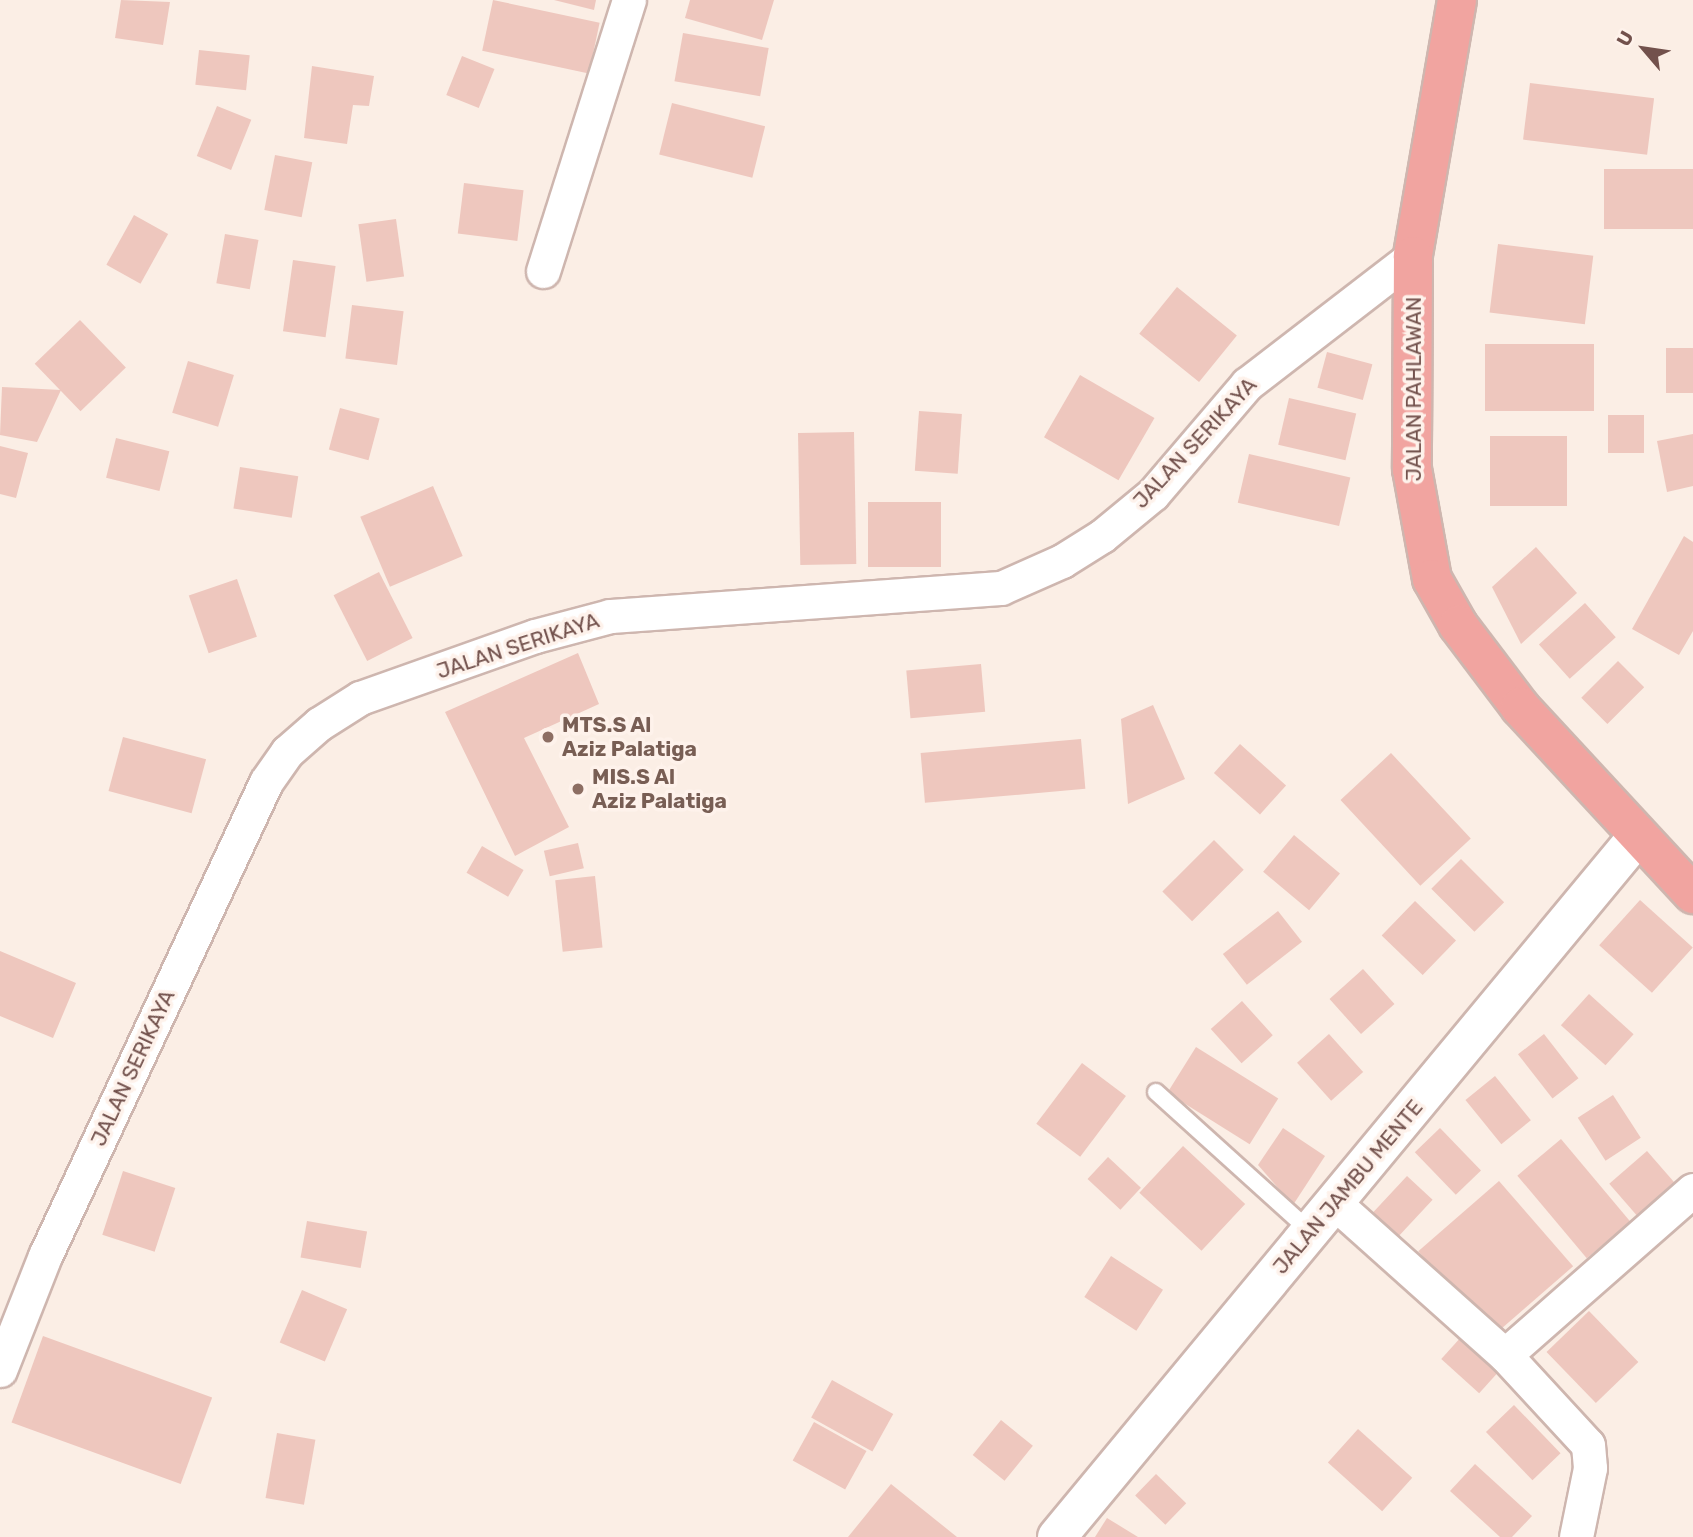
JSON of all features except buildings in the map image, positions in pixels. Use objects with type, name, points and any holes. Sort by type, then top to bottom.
[{"type":"highway","name":"JALAN PAHLAWAN","points":[[1457,0],[1413,256],[1412,469],[1433,579],[1458,625],[1520,707],[1693,894]]},
{"type":"main road","name":"JALAN JAMBU MENTE","points":[[1057,1537],[1310,1231],[1337,1205],[1638,836]]},
{"type":"street","points":[[543,271],[629,0]]},
{"type":"street","name":"JALAN SERIKAYA","points":[[0,1370],[45,1256],[266,782],[287,752],[318,724],[360,698],[535,636],[610,616],[1001,588],[1101,536],[1153,494],[1247,384],[1413,256]]},
{"type":"street","points":[[1505,1355],[1693,1190]]},
{"type":"street","points":[[1337,1205],[1505,1355],[1588,1445],[1590,1468],[1576,1537]]},
{"type":"lane","points":[[1156,1092],[1310,1231]]},
{"type":"place","name":"MTS.S Al Aziz Palatiga","points":[[548,737]]},
{"type":"place","name":"MIS.S Al Aziz Palatiga","points":[[578,789]]}]
